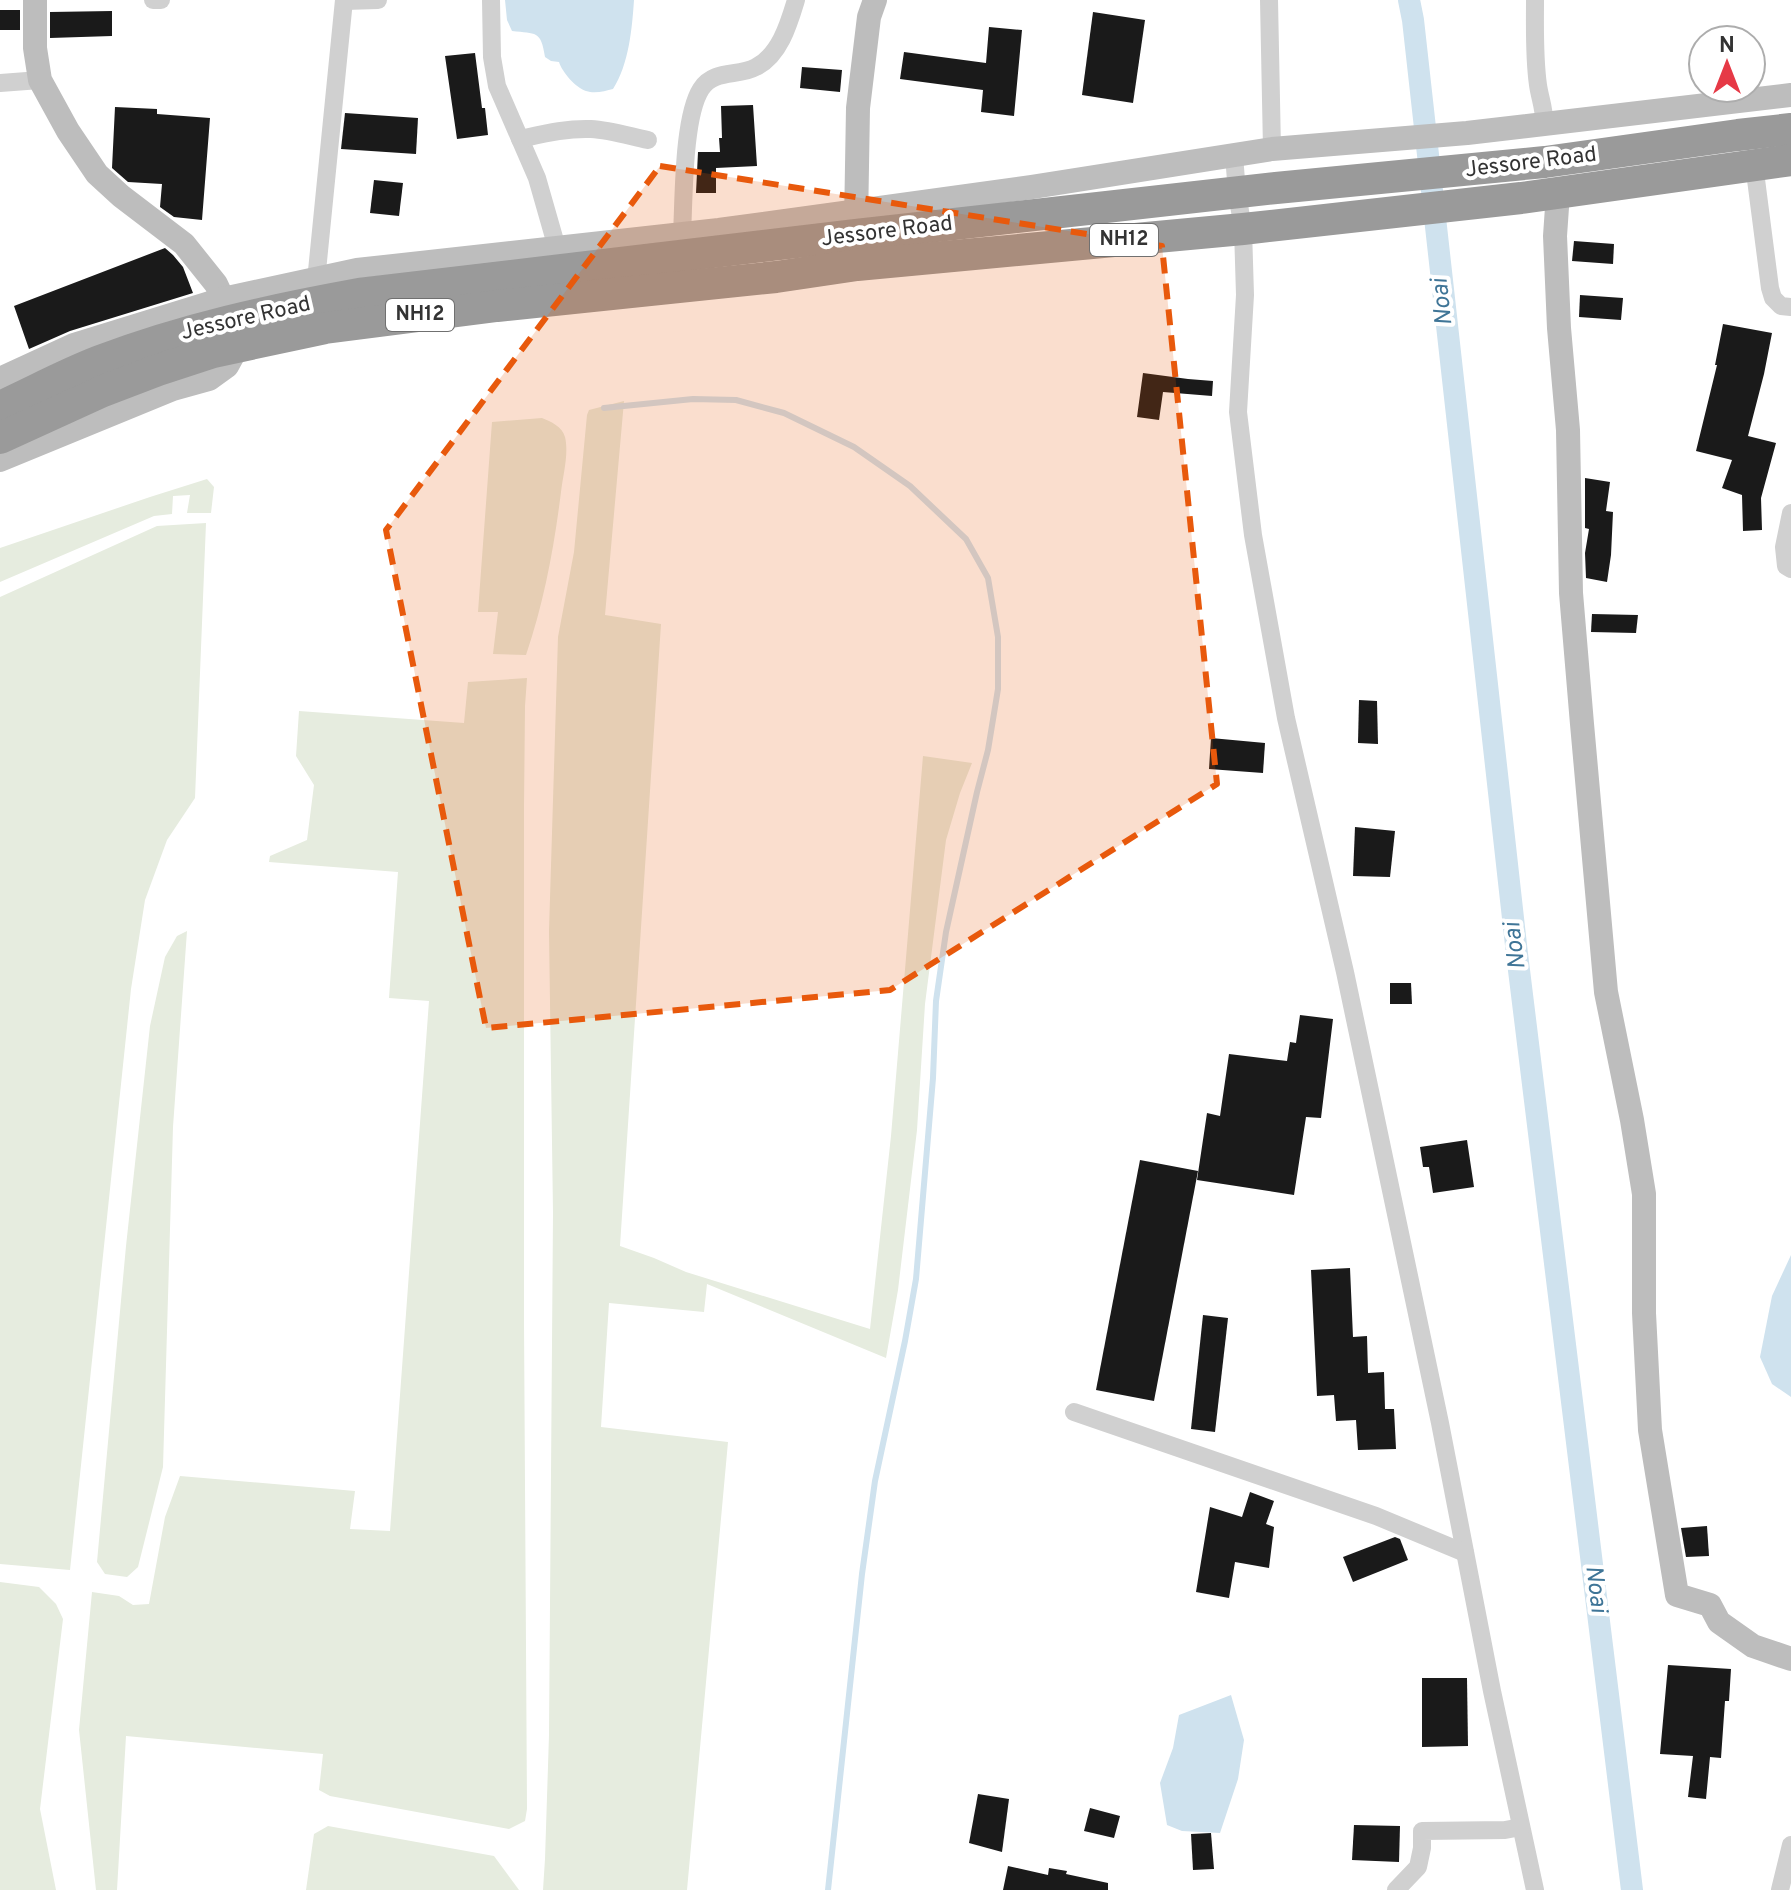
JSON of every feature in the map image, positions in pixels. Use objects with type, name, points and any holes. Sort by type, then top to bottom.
[{"type":"highway","name":"Jessore Road","points":[[0,407],[97,362],[315,290],[359,294],[562,260],[856,237],[1237,193],[1545,162],[1791,129]]},
{"type":"highway","name":"NH12","points":[[0,438],[103,391],[238,346],[325,328],[400,318],[776,277],[856,237],[1243,229],[1521,198],[1791,160]]},
{"type":"street","points":[[35,0],[35,48],[40,80],[68,131],[97,174],[184,244],[216,284],[223,299]]},
{"type":"street","points":[[153,0],[161,0]]},
{"type":"street","points":[[0,379],[74,345],[223,299],[315,290],[344,0],[378,0]]},
{"type":"street","points":[[491,0],[492,57],[497,86],[537,178],[562,260],[682,234],[856,237],[1032,187],[1272,149],[1506,128],[1791,95]]},
{"type":"street","points":[[682,234],[688,134],[700,90],[710,79],[755,68],[767,59],[781,40],[796,0]]},
{"type":"street","points":[[856,237],[858,108],[869,17],[875,0]]},
{"type":"street","points":[[1269,0],[1272,149]]},
{"type":"street","points":[[1535,0],[1537,75],[1545,111],[1544,124]]},
{"type":"street","points":[[0,83],[40,80]]},
{"type":"street","points":[[1575,120],[1579,158]]},
{"type":"street","points":[[520,139],[587,129],[648,140]]},
{"type":"street","points":[[1234,155],[1243,229],[1245,295],[1238,412],[1253,535],[1286,718],[1348,987],[1535,1890]]},
{"type":"street","points":[[1754,164],[1770,288],[1773,298],[1781,306],[1791,307]]},
{"type":"street","points":[[1558,193],[1555,236],[1568,430],[1572,608],[1606,992],[1644,1194],[1644,1313],[1650,1430],[1677,1595],[1710,1605],[1719,1622],[1753,1646],[1791,1659]]},
{"type":"street","points":[[0,460],[173,389],[209,379],[227,366],[238,346]]},
{"type":"street","points":[[1791,513],[1784,557],[1786,566],[1791,569]]},
{"type":"street","points":[[1074,1412],[1376,1516],[1465,1553]]},
{"type":"street","points":[[1396,1890],[1418,1867],[1422,1831],[1521,1827]]},
{"type":"street","points":[[1780,1890],[1791,1845]]},
{"type":"highlighted area","points":[[660,166],[1162,246],[1217,784],[890,990],[486,1028],[386,530]]},
{"type":"shaded area","points":[[624,401],[605,615],[661,624],[620,1246],[686,1272],[870,1329],[891,1136],[923,756],[972,763],[946,840],[925,1004],[917,1130],[898,1290],[886,1358],[707,1284],[704,1312],[609,1303],[601,1427],[728,1442],[687,1890],[543,1890],[549,1735],[553,1213],[549,931],[558,637],[574,552],[587,415],[589,410]]},
{"type":"shaded area","points":[[542,418],[561,430],[566,450],[548,575],[526,655],[493,654],[498,612],[478,612],[492,422]]},
{"type":"shaded area","points":[[207,479],[214,487],[211,513],[187,513],[190,495],[173,496],[172,514],[154,516],[0,582],[0,548]]},
{"type":"shaded area","points":[[206,523],[195,798],[167,840],[145,900],[131,989],[70,1570],[0,1564],[0,597],[157,526]]},
{"type":"shaded area","points":[[527,678],[524,807],[525,1821],[509,1829],[330,1796],[319,1790],[323,1754],[126,1736],[117,1890],[96,1890],[79,1730],[92,1592],[119,1596],[133,1605],[149,1604],[165,1517],[180,1476],[355,1491],[350,1529],[390,1531],[429,1001],[389,998],[398,872],[269,862],[270,856],[307,840],[314,785],[296,756],[299,711],[464,723],[468,682]]},
{"type":"shaded area","points":[[187,931],[173,1127],[163,1467],[138,1567],[127,1577],[105,1574],[97,1562],[126,1246],[150,1026],[165,957],[177,936]]},
{"type":"shaded area","points":[[0,1582],[39,1587],[56,1604],[63,1619],[40,1809],[56,1890],[0,1890]]},
{"type":"shaded area","points":[[328,1826],[494,1856],[519,1890],[306,1890],[314,1834]]},
{"type":"water","points":[[505,0],[634,0],[626,58],[613,89],[593,92],[578,87],[559,62],[545,57],[542,42],[536,35],[512,31],[507,20]]},
{"type":"water","points":[[1791,1255],[1791,1397],[1772,1384],[1760,1357],[1772,1296]]},
{"type":"water","points":[[1231,1695],[1244,1740],[1238,1779],[1220,1833],[1182,1831],[1167,1825],[1160,1783],[1173,1748],[1179,1715]]},
{"type":"building","points":[[0,10],[20,10],[20,30],[0,30]]},
{"type":"building","points":[[112,11],[112,36],[50,38],[50,12]]},
{"type":"building","points":[[1093,12],[1145,20],[1133,103],[1082,95]]},
{"type":"building","points":[[989,27],[1022,30],[1014,116],[981,112],[983,90],[900,79],[904,52],[986,63]]},
{"type":"building","points":[[475,53],[488,135],[457,139],[445,56]]},
{"type":"building","points":[[802,67],[842,70],[840,92],[800,88]]},
{"type":"building","points":[[753,105],[757,166],[716,168],[716,193],[696,193],[698,152],[720,152],[721,106]]},
{"type":"building","points":[[115,107],[157,109],[157,114],[210,118],[202,220],[174,217],[160,207],[162,184],[128,182],[112,168]]},
{"type":"building","points":[[345,113],[418,118],[416,154],[341,149]]},
{"type":"building","points":[[374,180],[403,183],[399,216],[370,213]]},
{"type":"building","points":[[1574,241],[1614,244],[1613,264],[1572,261]]},
{"type":"building","points":[[165,248],[183,267],[193,293],[70,331],[29,349],[14,306]]},
{"type":"building","points":[[1580,295],[1623,298],[1621,320],[1579,317]]},
{"type":"building","points":[[1723,324],[1772,333],[1748,436],[1776,443],[1761,498],[1762,530],[1743,531],[1742,495],[1722,488],[1732,460],[1696,451],[1717,365]]},
{"type":"building","points":[[1143,373],[1213,381],[1212,396],[1163,392],[1159,420],[1137,417]]},
{"type":"building","points":[[1585,478],[1610,482],[1606,511],[1613,512],[1607,582],[1586,578],[1585,553],[1589,529],[1585,528]]},
{"type":"building","points":[[1592,614],[1638,615],[1636,633],[1591,632]]},
{"type":"building","points":[[1359,700],[1377,701],[1378,744],[1358,743]]},
{"type":"building","points":[[1211,738],[1265,743],[1263,773],[1209,769]]},
{"type":"building","points":[[1355,827],[1395,831],[1390,877],[1353,876]]},
{"type":"building","points":[[1390,983],[1411,983],[1412,1004],[1390,1004]]},
{"type":"building","points":[[1300,1015],[1333,1019],[1321,1118],[1306,1117],[1294,1195],[1197,1180],[1207,1113],[1220,1116],[1229,1054],[1287,1061],[1290,1042],[1296,1043]]},
{"type":"building","points":[[1467,1140],[1474,1187],[1433,1193],[1429,1167],[1423,1167],[1420,1147]]},
{"type":"building","points":[[1140,1160],[1198,1171],[1154,1401],[1096,1390]]},
{"type":"building","points":[[1350,1268],[1353,1337],[1367,1336],[1368,1373],[1384,1372],[1385,1409],[1394,1409],[1396,1449],[1358,1450],[1356,1420],[1336,1421],[1334,1395],[1317,1396],[1311,1270]]},
{"type":"building","points":[[1203,1315],[1228,1318],[1215,1432],[1191,1429]]},
{"type":"building","points":[[1250,1492],[1274,1501],[1266,1524],[1274,1527],[1269,1568],[1235,1562],[1229,1598],[1196,1592],[1210,1507],[1242,1517]]},
{"type":"building","points":[[1707,1526],[1709,1556],[1686,1557],[1681,1528]]},
{"type":"building","points":[[1395,1537],[1400,1539],[1408,1560],[1353,1582],[1343,1557]]},
{"type":"building","points":[[1668,1665],[1731,1669],[1721,1758],[1710,1757],[1706,1799],[1688,1797],[1693,1756],[1660,1754]]},
{"type":"building","points":[[1422,1678],[1467,1678],[1468,1746],[1422,1747]]},
{"type":"building","points":[[978,1794],[1009,1799],[1002,1852],[969,1843]]},
{"type":"building","points":[[1090,1808],[1120,1816],[1114,1838],[1084,1831]]},
{"type":"building","points":[[1354,1825],[1400,1826],[1399,1862],[1352,1860]]},
{"type":"building","points":[[1211,1833],[1214,1869],[1193,1870],[1191,1834]]},
{"type":"building","points":[[1008,1866],[1048,1875],[1049,1868],[1067,1871],[1066,1874],[1108,1883],[1108,1890],[1003,1890]]},
{"type":"waterway","name":"Noai","points":[[1409,0],[1517,954],[1632,1890]]},
{"type":"waterway","points":[[604,408],[693,399],[736,400],[784,413],[854,447],[910,486],[966,539],[988,578],[998,637],[998,689],[988,750],[946,932],[936,1001],[933,1078],[916,1279],[875,1481],[828,1890]]}]
